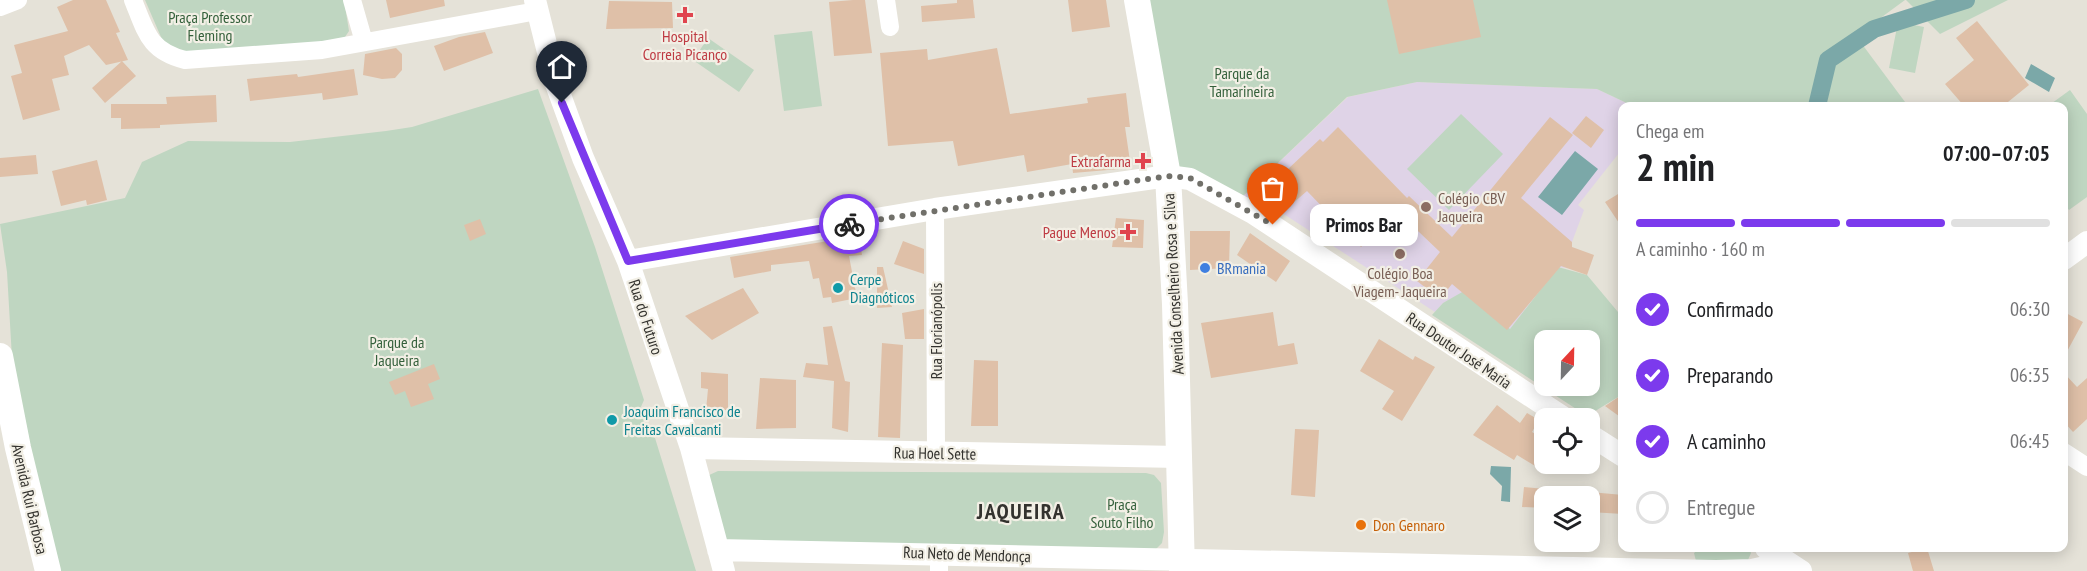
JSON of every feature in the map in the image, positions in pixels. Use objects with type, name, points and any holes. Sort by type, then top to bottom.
[{"type":"main road","name":"Avenida Conselheiro Rosa e Silva","points":[[1137,0],[1168,176],[1180,457],[1182,565]]},
{"type":"main road","name":"Avenida Rui Barbosa","points":[[0,356],[18,448],[48,571]]},
{"type":"street","points":[[0,7],[18,0]]},
{"type":"street","points":[[133,0],[154,46],[168,56],[185,60],[279,55],[364,42],[536,6]]},
{"type":"street","points":[[352,0],[364,42]]},
{"type":"street","points":[[886,0],[890,27]]},
{"type":"street","name":"Rua do Futuro","points":[[536,6],[556,84],[583,158],[628,261],[691,448],[721,561]]},
{"type":"street","name":"Rua Doutor José Maria","points":[[628,261],[935,209],[1168,176],[1190,178],[1253,213],[1549,408]]},
{"type":"street","name":"Rua Florianópolis","points":[[935,209],[936,453]]},
{"type":"street","points":[[2068,256],[2087,242]]},
{"type":"street","points":[[1600,441],[1618,453]]},
{"type":"street","name":"Rua Hoel Sette","points":[[691,448],[1180,457]]},
{"type":"street","points":[[2068,455],[2087,467]]},
{"type":"street","points":[[1762,555],[1794,567]]},
{"type":"street","name":"Rua Neto de Mendonça","points":[[721,561],[1716,571],[1762,555]]},
{"type":"shaded area","name":"Colégio CBV Jaqueira","points":[[1417,82],[1597,89],[1625,102],[1618,102],[1618,154],[1578,205],[1584,210],[1572,242],[1567,268],[1558,267],[1510,329],[1464,292],[1443,303],[1435,312],[1276,209],[1250,196],[1240,199],[1348,97]]},
{"type":"green space","name":"Praça Professor Fleming","points":[[145,0],[344,0],[349,31],[343,40],[191,54],[164,44]]},
{"type":"green space","name":"Parque da Tamarineira","points":[[1145,0],[1905,0],[1856,36],[1905,102],[1625,102],[1597,89],[1417,82],[1347,97],[1240,199],[1174,165]]},
{"type":"green space","points":[[1906,0],[2008,0],[1940,34]]},
{"type":"green space","points":[[1898,22],[1924,27],[1915,73],[1889,68]]},
{"type":"green space","points":[[812,31],[822,106],[784,111],[774,35]]},
{"type":"green space","points":[[708,38],[754,70],[739,92],[693,60]]},
{"type":"green space","name":"Parque da Jaqueira","points":[[538,89],[595,247],[644,400],[640,409],[647,434],[655,438],[696,571],[57,571],[12,358],[7,272],[0,224],[125,198],[142,162],[188,141],[290,142],[386,131],[412,127]]},
{"type":"green space","points":[[2070,90],[2087,114],[2087,197],[2069,210],[2068,102],[2054,102]]},
{"type":"green space","points":[[1461,114],[1503,154],[1449,210],[1407,169]]},
{"type":"green space","points":[[1558,267],[1587,275],[1618,312],[1618,397],[1600,408],[1575,408],[1556,396],[1600,396],[1600,330],[1534,330],[1534,381],[1432,315],[1443,303],[1464,291],[1510,329]]},
{"type":"green space","name":"Praça Souto Filho","points":[[718,471],[1146,473],[1154,475],[1161,483],[1164,532],[1162,543],[1155,550],[728,544],[703,484],[707,476]]},
{"type":"green space","points":[[1694,553],[1751,553],[1748,560],[1696,561]]},
{"type":"water","points":[[2031,64],[2055,78],[2049,92],[2025,78]]},
{"type":"water","points":[[1575,151],[1598,169],[1562,215],[1538,197]]},
{"type":"water","points":[[1491,466],[1511,467],[1510,502],[1501,501],[1502,486],[1490,474]]},
{"type":"building","points":[[73,0],[106,0],[120,32],[116,33],[128,60],[106,65],[89,45],[64,56],[69,75],[52,79],[60,110],[23,120],[11,76],[22,73],[14,45],[68,31],[57,7]]},
{"type":"building","points":[[386,0],[444,0],[445,6],[390,18]]},
{"type":"building","points":[[865,0],[872,53],[834,56],[829,2]]},
{"type":"building","points":[[957,0],[973,0],[975,18],[922,22],[921,6],[957,3]]},
{"type":"building","points":[[1068,0],[1106,0],[1110,27],[1072,32]]},
{"type":"building","points":[[1387,0],[1473,0],[1481,37],[1399,54]]},
{"type":"building","points":[[609,1],[672,2],[673,28],[606,29]]},
{"type":"building","points":[[1977,21],[2029,85],[2008,102],[1961,102],[1945,84],[1974,60],[1956,38]]},
{"type":"building","points":[[485,32],[493,53],[444,71],[434,46],[459,37]]},
{"type":"building","points":[[396,48],[402,54],[402,70],[395,78],[382,79],[363,75],[365,54]]},
{"type":"building","points":[[997,48],[1010,114],[1088,103],[1087,98],[1126,93],[1130,127],[1125,127],[1131,168],[1073,173],[1072,164],[1027,172],[1024,155],[958,166],[953,141],[888,146],[880,53],[927,49],[928,60]]},
{"type":"building","points":[[122,61],[136,76],[105,103],[92,88]]},
{"type":"building","points":[[354,69],[358,95],[323,100],[322,93],[250,101],[247,79],[297,74],[298,77]]},
{"type":"building","points":[[216,95],[217,122],[160,125],[160,128],[121,129],[121,118],[111,118],[111,104],[167,104],[166,97]]},
{"type":"building","points":[[1586,116],[1604,130],[1591,148],[1572,133]]},
{"type":"building","points":[[1550,117],[1573,135],[1521,198],[1572,242],[1572,247],[1594,255],[1587,275],[1561,266],[1507,330],[1452,284],[1440,299],[1417,281],[1440,252],[1398,212],[1361,247],[1307,191],[1292,204],[1272,184],[1320,139],[1323,142],[1338,127],[1407,198],[1409,196],[1452,237]]},
{"type":"building","points":[[36,155],[38,174],[0,177],[0,158]]},
{"type":"building","points":[[97,160],[107,200],[87,205],[86,200],[61,206],[52,171]]},
{"type":"building","points":[[1618,194],[1618,222],[1605,202]]},
{"type":"building","points":[[1116,218],[1144,220],[1143,248],[1112,247]]},
{"type":"building","points":[[480,219],[486,234],[470,241],[464,225]]},
{"type":"building","points":[[1190,231],[1230,231],[1229,268],[1190,270]]},
{"type":"building","points":[[1250,233],[1290,261],[1276,282],[1237,255]]},
{"type":"building","points":[[859,236],[862,255],[849,256],[857,298],[832,303],[831,297],[823,298],[819,278],[813,279],[809,261],[771,265],[771,271],[734,278],[730,257]]},
{"type":"building","points":[[903,241],[924,249],[924,274],[894,264]]},
{"type":"building","points":[[877,267],[883,267],[892,307],[877,308]]},
{"type":"building","points":[[743,288],[759,313],[712,340],[685,316]]},
{"type":"building","points":[[924,309],[924,339],[905,339],[902,313]]},
{"type":"building","points":[[1273,312],[1278,346],[1294,343],[1298,364],[1211,378],[1201,323]]},
{"type":"building","points":[[2068,314],[2083,322],[2068,350]]},
{"type":"building","points":[[832,326],[845,381],[850,382],[848,432],[832,428],[834,381],[803,377],[806,363],[828,365],[823,327]]},
{"type":"building","points":[[1379,339],[1413,360],[1415,356],[1435,367],[1402,421],[1382,409],[1394,391],[1360,371]]},
{"type":"building","points":[[882,343],[903,345],[900,438],[878,437]]},
{"type":"building","points":[[974,360],[998,361],[998,426],[971,426]]},
{"type":"building","points":[[434,364],[440,379],[428,384],[434,399],[411,407],[405,391],[395,395],[389,382]]},
{"type":"building","points":[[701,372],[728,374],[728,410],[706,410],[708,389],[701,388]]},
{"type":"building","points":[[2068,377],[2077,387],[2087,378],[2087,419],[2073,432],[2068,426]]},
{"type":"building","points":[[760,378],[796,380],[796,428],[756,429]]},
{"type":"building","points":[[1618,397],[1618,415],[1605,406]]},
{"type":"building","points":[[1497,405],[1520,423],[1527,413],[1534,417],[1532,432],[1534,433],[1534,465],[1517,455],[1514,460],[1473,435]]},
{"type":"building","points":[[1295,429],[1319,430],[1315,497],[1291,495]]},
{"type":"building","points":[[1524,487],[1534,488],[1534,508],[1522,507]]},
{"type":"building","points":[[1600,493],[1618,495],[1618,514],[1600,513]]},
{"type":"building","points":[[1928,552],[1934,571],[1913,571],[1908,553]]},
{"type":"waterway","points":[[1818,102],[1828,60],[1874,29],[1966,0]]},
{"type":"way so far","points":[[849,224],[955,206],[1168,176],[1190,178],[1273,225]]},
{"type":"place","name":"Hospital Correia Picanço","points":[[685,15]]},
{"type":"place","name":"Extrafarma","points":[[1143,161]]},
{"type":"place","name":"Colégio CBV Jaqueira","points":[[1426,207]]},
{"type":"place","name":"Primos Bar","points":[[1273,225]]},
{"type":"place","name":"Pague Menos","points":[[1128,232]]},
{"type":"place","name":"Colégio Boa Viagem- Jaqueira","points":[[1400,254]]},
{"type":"place","name":"BRmania","points":[[1205,268]]},
{"type":"place","name":"Cerpe Diagnóticos","points":[[838,288]]},
{"type":"place","name":"Joaquim Francisco de Freitas Cavalcanti","points":[[612,420]]},
{"type":"place","name":"Don Gennaro","points":[[1361,525]]},
{"type":"district","name":"JAQUEIRA","points":[[1021,511]]},
{"type":"route","points":[[562,103],[583,158],[628,261],[849,224]]}]
